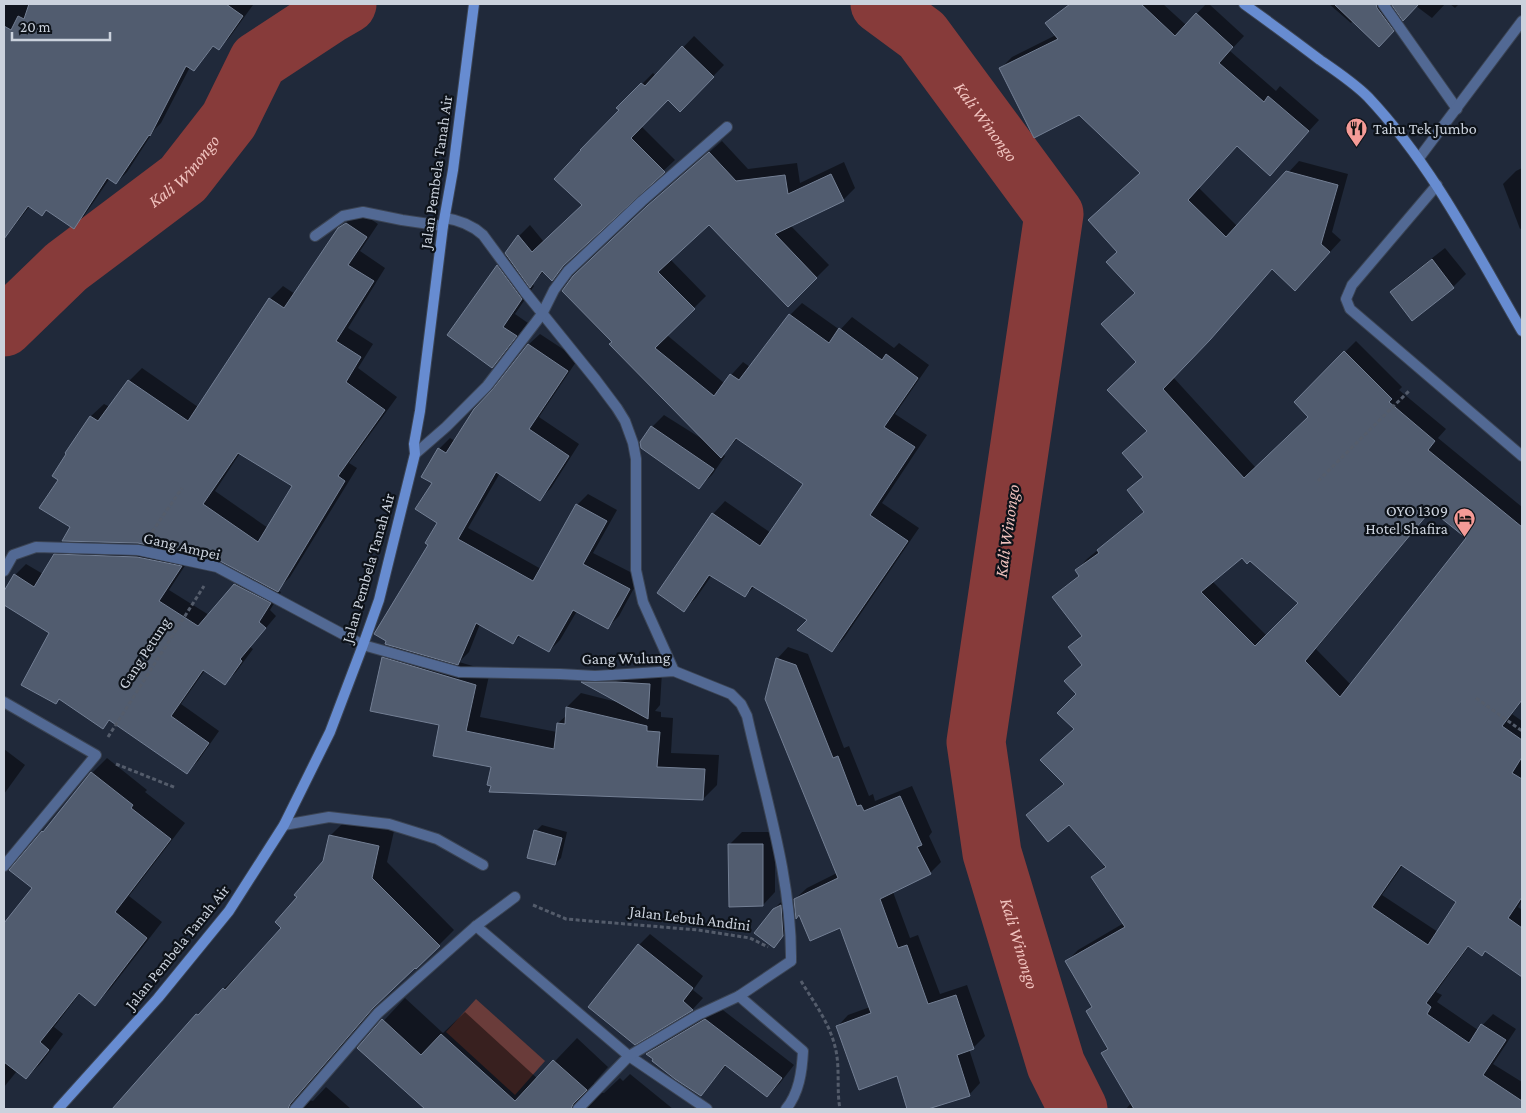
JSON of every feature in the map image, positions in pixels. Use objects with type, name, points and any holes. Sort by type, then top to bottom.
[{"type":"main road","name":"Jalan Pembela Tanah Air","points":[[58,1109],[158,998],[229,911],[284,825],[330,732],[363,645],[379,600],[415,454],[414,444],[420,412],[444,222],[453,170],[474,4]]},
{"type":"main road","points":[[1244,4],[1367,96],[1419,158],[1437,185],[1522,331]]},
{"type":"street","points":[[1383,4],[1457,110]]},
{"type":"street","points":[[1419,158],[1457,110],[1522,21]]},
{"type":"street","points":[[415,454],[446,427],[487,386],[542,314],[554,290],[568,271],[642,201],[727,127]]},
{"type":"street","points":[[1437,185],[1352,285],[1346,299],[1350,309],[1522,456]]},
{"type":"street","points":[[315,236],[343,216],[363,212],[402,220],[465,224],[483,235],[542,314],[596,380],[625,421],[633,443],[636,459],[636,570],[643,602],[674,671]]},
{"type":"street","name":"Gang Ampei","points":[[4,571],[10,559],[18,553],[36,547],[138,550],[217,567],[363,645]]},
{"type":"street","name":"Gang Wulung","points":[[363,645],[459,672],[595,676],[674,671],[730,694],[742,704],[747,716],[784,875],[791,934],[791,961]]},
{"type":"street","points":[[4,702],[96,755],[4,866]]},
{"type":"street","points":[[284,825],[329,817],[389,824],[437,839],[483,865]]},
{"type":"street","points":[[295,1109],[378,1013],[476,926],[515,897]]},
{"type":"street","points":[[476,926],[629,1056],[707,1109]]},
{"type":"street","points":[[578,1109],[629,1056],[698,1015],[739,996],[791,961]]},
{"type":"street","points":[[739,996],[803,1051],[802,1071],[793,1100],[786,1109]]},
{"type":"path","points":[[1318,481],[1426,374]]},
{"type":"path","points":[[138,550],[182,488]]},
{"type":"path","name":"Gang Petung","points":[[96,755],[217,567]]},
{"type":"path","points":[[1476,698],[1522,731]]},
{"type":"path","points":[[96,755],[176,788]]},
{"type":"path","name":"Jalan Lebuh Andini","points":[[515,897],[566,919],[698,930],[750,938],[791,961]]},
{"type":"path","points":[[791,961],[825,1020],[834,1043],[837,1056],[840,1109]]},
{"type":"shaded area","points":[[476,999],[545,1061],[515,1095],[446,1032]]},
{"type":"building","points":[[29,4],[226,4],[243,16],[219,50],[213,46],[194,71],[186,66],[150,136],[116,184],[107,178],[74,229],[46,210],[42,216],[28,206],[4,239],[4,26],[11,30],[18,16],[24,19]]},
{"type":"building","points":[[1070,4],[1141,4],[1175,36],[1196,13],[1233,47],[1219,63],[1264,102],[1268,96],[1309,131],[1270,176],[1237,146],[1188,200],[1226,237],[1286,171],[1338,185],[1321,244],[1330,252],[1295,291],[1272,269],[1210,340],[1163,389],[1244,478],[1308,417],[1294,402],[1344,351],[1392,399],[1389,402],[1435,441],[1428,450],[1522,527],[1522,700],[1502,726],[1522,740],[1522,757],[1512,773],[1522,779],[1522,897],[1508,918],[1522,928],[1522,977],[1485,951],[1482,956],[1468,946],[1426,1003],[1431,1007],[1427,1014],[1469,1043],[1481,1024],[1506,1040],[1483,1075],[1522,1101],[1522,1109],[1134,1109],[1101,1053],[1108,1049],[1086,1011],[1092,1007],[1065,961],[1125,927],[1091,877],[1106,867],[1069,825],[1048,842],[1026,815],[1064,784],[1040,760],[1074,729],[1057,713],[1076,694],[1064,681],[1082,665],[1068,647],[1082,636],[1052,597],[1079,576],[1075,570],[1099,553],[1097,550],[1144,512],[1127,490],[1143,477],[1122,453],[1147,431],[1107,390],[1136,362],[1101,324],[1135,293],[1106,262],[1117,252],[1088,220],[1140,173],[1079,115],[1034,138],[999,68],[1058,39],[1045,23]],"holes":[[[1431,510],[1466,538],[1340,697],[1305,661]],[[1242,558],[1247,564],[1250,561],[1298,603],[1255,646],[1201,592]],[[1401,865],[1456,902],[1428,945],[1372,907]]]},
{"type":"building","points":[[1334,4],[1376,4],[1394,31],[1379,47]]},
{"type":"building","points":[[1391,4],[1419,4],[1403,21]]},
{"type":"building","points":[[682,46],[714,77],[680,112],[668,100],[631,138],[665,172],[563,266],[552,281],[542,271],[530,288],[505,253],[518,235],[532,252],[582,205],[554,179],[619,110],[616,108],[641,83],[645,86]]},
{"type":"building","points":[[709,152],[736,181],[785,175],[788,194],[831,174],[844,201],[775,234],[817,278],[788,307],[709,225],[658,272],[695,309],[655,348],[714,396],[730,374],[739,380],[789,314],[829,343],[839,328],[882,360],[886,354],[918,378],[884,427],[915,447],[870,515],[908,541],[832,652],[797,630],[807,620],[752,586],[745,597],[709,575],[684,612],[657,593],[712,513],[760,546],[803,484],[736,438],[721,458],[609,344],[612,342],[562,291],[573,276],[647,206]]},
{"type":"building","points":[[346,223],[367,237],[348,265],[374,281],[336,341],[361,357],[346,382],[385,410],[338,476],[345,481],[278,592],[220,561],[198,556],[191,551],[190,554],[138,543],[62,541],[70,527],[39,508],[58,480],[52,476],[90,416],[98,421],[128,380],[188,421],[269,298],[284,308],[338,228]],"holes":[[[238,453],[292,486],[258,542],[203,504]]]},
{"type":"building","points":[[1432,259],[1454,288],[1412,321],[1390,292]]},
{"type":"building","points":[[497,265],[522,299],[503,327],[517,336],[492,368],[447,335]]},
{"type":"building","points":[[528,344],[568,371],[529,429],[569,456],[540,501],[496,472],[458,539],[533,581],[576,504],[607,521],[583,564],[630,589],[608,629],[573,610],[549,652],[518,635],[513,644],[476,623],[458,665],[385,644],[386,641],[374,634],[428,545],[425,543],[437,523],[415,509],[432,483],[421,477],[438,448],[446,453],[474,409],[492,390]]},
{"type":"building","points":[[651,426],[714,469],[699,489],[641,448],[640,442]]},
{"type":"building","points":[[54,554],[137,557],[182,566],[159,601],[198,626],[234,584],[271,603],[259,622],[266,628],[240,659],[242,661],[225,685],[203,670],[171,716],[209,743],[187,774],[109,720],[103,729],[59,699],[56,704],[21,685],[49,633],[4,605],[4,591],[14,574],[34,587]]},
{"type":"building","points":[[382,657],[476,685],[466,731],[554,749],[557,723],[565,724],[566,707],[647,726],[647,731],[660,732],[657,767],[705,769],[703,800],[489,792],[491,786],[487,785],[491,767],[433,756],[439,725],[370,711]]},
{"type":"building","points":[[776,658],[796,665],[833,758],[838,756],[857,806],[861,805],[864,811],[900,796],[922,845],[917,847],[931,874],[880,899],[898,948],[907,945],[928,1004],[956,995],[974,1049],[957,1055],[970,1096],[928,1109],[907,1109],[897,1076],[859,1090],[836,1026],[871,1013],[840,928],[810,941],[799,915],[796,919],[794,899],[838,878],[765,699]]},
{"type":"building","points":[[581,682],[650,684],[648,719]]},
{"type":"building","points":[[91,772],[133,805],[131,808],[171,839],[115,912],[147,938],[95,1006],[79,993],[40,1042],[49,1050],[26,1079],[4,1062],[4,923],[32,888],[9,870],[43,832]]},
{"type":"building","points":[[534,830],[562,838],[555,865],[527,858]]},
{"type":"building","points":[[329,835],[379,846],[372,878],[440,946],[373,1008],[290,1104],[288,1109],[112,1109],[196,1014],[198,1015],[223,988],[225,990],[281,928],[275,922],[297,897],[294,895],[323,861]]},
{"type":"building","points":[[728,844],[763,844],[763,906],[729,907]]},
{"type":"building","points":[[781,905],[783,936],[774,948],[754,933],[773,909]]},
{"type":"building","points":[[638,944],[693,988],[683,1001],[693,1010],[635,1045],[588,1007]]},
{"type":"building","points":[[382,1019],[421,1055],[441,1034],[515,1101],[553,1060],[587,1090],[573,1104],[571,1109],[425,1109],[357,1048]]},
{"type":"building","points":[[705,1019],[782,1078],[767,1097],[725,1065],[701,1096],[675,1079],[646,1054]]},
{"type":"waterway","name":"Kali Winongo","points":[[4,327],[66,267],[183,179],[229,120],[258,61],[347,4]]},
{"type":"waterway","name":"Kali Winongo","points":[[880,4],[922,35],[1054,214],[976,742],[992,853],[1056,1065],[1078,1109]]},
{"type":"place","name":"Tahu Tek Jumbo","points":[[1357,147]]},
{"type":"place","name":"OYO 1309 Hotel Shafira","points":[[1464,538]]}]
